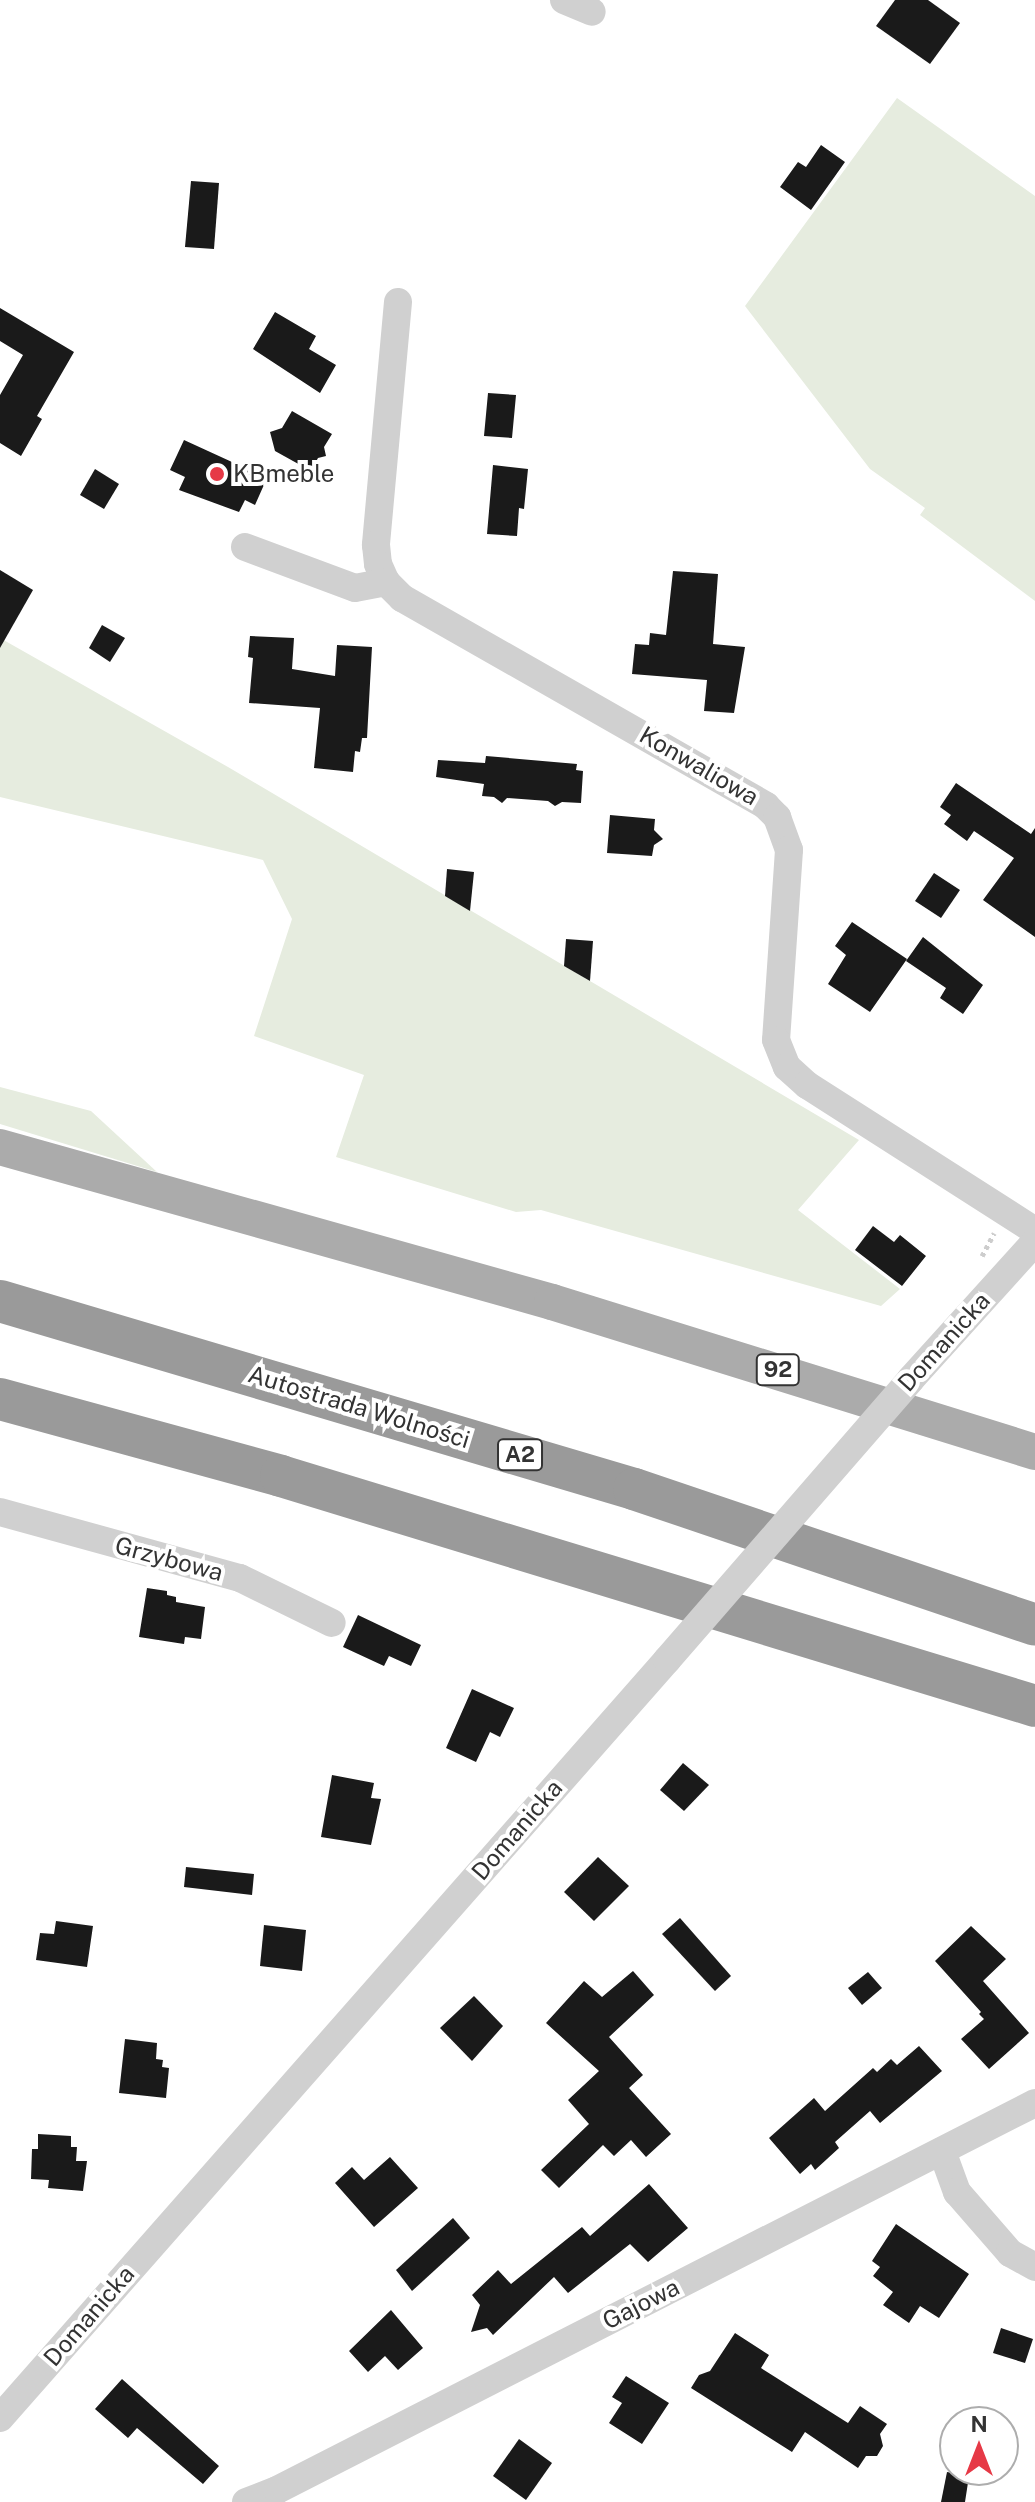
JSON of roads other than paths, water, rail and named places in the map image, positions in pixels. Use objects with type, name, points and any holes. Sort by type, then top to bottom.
[{"type":"highway","name":"Autostrada Wolności","points":[[0,1301],[634,1489],[1035,1625]]},
{"type":"highway","points":[[0,1399],[281,1476],[1035,1706]]},
{"type":"main road","name":"92","points":[[0,1147],[552,1302],[1035,1452]]},
{"type":"street","points":[[564,0],[592,12]]},
{"type":"street","points":[[245,547],[342,585],[355,588],[386,582],[378,564],[376,545],[398,302]]},
{"type":"street","name":"Konwaliowa","points":[[386,582],[402,598],[766,806],[777,817],[789,850],[776,1040],[787,1067],[807,1085],[1035,1231]]},
{"type":"street","name":"Domanicka","points":[[0,2418],[911,1379],[1035,1242]]},
{"type":"street","name":"Grzybowa","points":[[0,1512],[240,1578],[332,1623]]},
{"type":"street","name":"Gajowa","points":[[246,2502],[277,2490],[1035,2103]]},
{"type":"street","points":[[942,2151],[957,2192],[1010,2253],[1035,2267]]},
{"type":"place","name":"KBmeble","points":[[217,474]]}]
